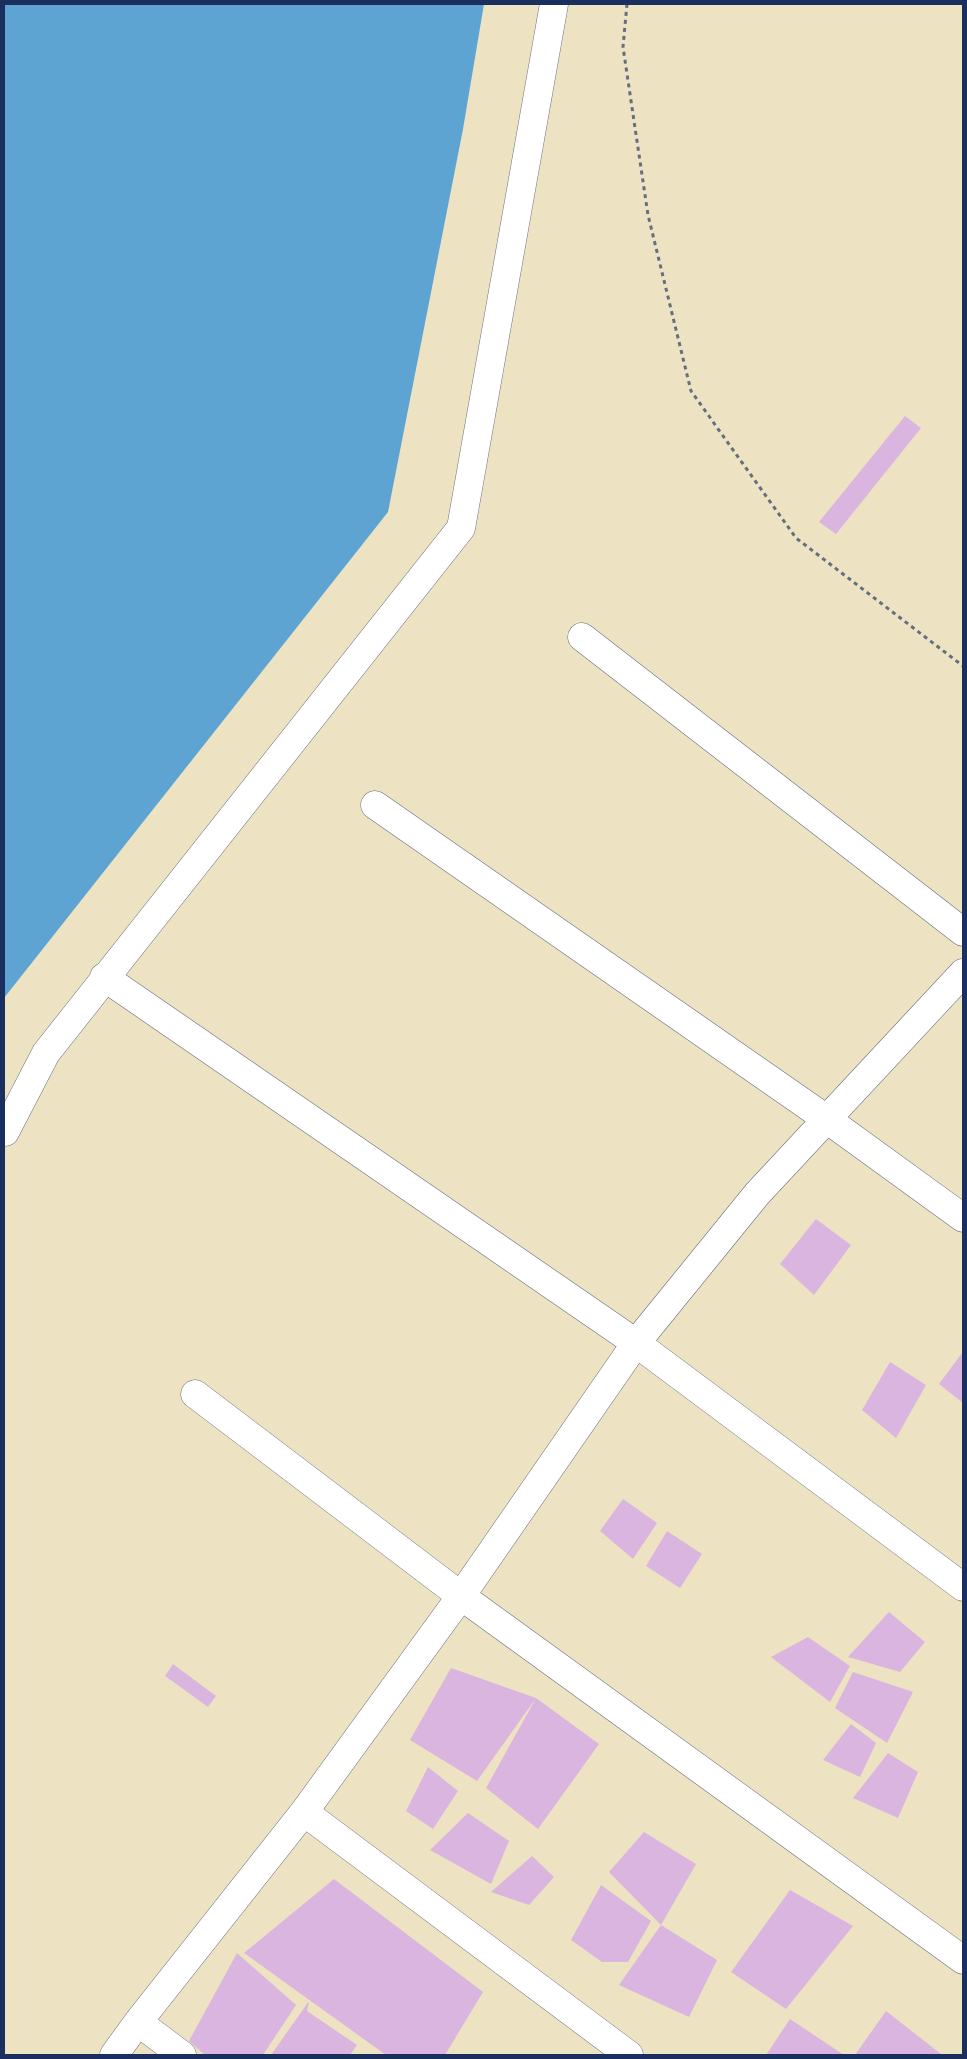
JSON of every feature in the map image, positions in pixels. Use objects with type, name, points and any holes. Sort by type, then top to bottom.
[{"type":"street","points":[[5,1132],[46,1053],[461,528],[554,4]]},
{"type":"street","points":[[582,637],[963,932]]},
{"type":"street","points":[[375,805],[828,1120],[963,1218]]},
{"type":"street","points":[[114,2055],[304,1812],[460,1596],[636,1343],[758,1194],[963,973]]},
{"type":"street","points":[[104,978],[636,1343],[963,1587]]},
{"type":"street","points":[[195,1394],[460,1596],[963,1960]]},
{"type":"street","points":[[304,1812],[629,2055]]},
{"type":"street","points":[[138,2022],[182,2055]]},
{"type":"path","points":[[627,4],[623,47],[648,216],[691,391],[796,538],[963,666]]},
{"type":"water","points":[[4,4],[484,4],[463,129],[388,512],[4,998]]},
{"type":"building","points":[[905,416],[921,428],[836,534],[819,522]]},
{"type":"building","points":[[816,1219],[851,1245],[814,1295],[780,1264]]},
{"type":"building","points":[[963,1354],[963,1403],[939,1384]]},
{"type":"building","points":[[890,1362],[926,1385],[896,1438],[862,1410]]},
{"type":"building","points":[[623,1499],[657,1523],[633,1559],[600,1531]]},
{"type":"building","points":[[667,1531],[702,1554],[680,1588],[646,1566]]},
{"type":"building","points":[[889,1612],[925,1642],[900,1672],[848,1657]]},
{"type":"building","points":[[808,1637],[850,1666],[830,1702],[771,1657]]},
{"type":"building","points":[[173,1664],[216,1696],[208,1707],[165,1676]]},
{"type":"building","points":[[451,1668],[536,1698],[477,1781],[410,1740]]},
{"type":"building","points":[[853,1672],[913,1692],[887,1743],[835,1708]]},
{"type":"building","points":[[536,1698],[599,1744],[538,1829],[486,1788]]},
{"type":"building","points":[[851,1724],[876,1743],[860,1777],[823,1760]]},
{"type":"building","points":[[888,1753],[918,1772],[898,1818],[853,1798]]},
{"type":"building","points":[[428,1767],[458,1791],[433,1829],[406,1811]]},
{"type":"building","points":[[468,1813],[509,1841],[491,1884],[430,1850]]},
{"type":"building","points":[[644,1832],[696,1864],[661,1925],[609,1872]]},
{"type":"building","points":[[532,1856],[554,1877],[529,1905],[491,1892]]},
{"type":"building","points":[[334,1879],[483,1992],[445,2055],[386,2055],[244,1953]]},
{"type":"building","points":[[601,1885],[651,1921],[628,1962],[602,1962],[571,1940]]},
{"type":"building","points":[[790,1890],[853,1926],[786,2009],[731,1972]]},
{"type":"building","points":[[661,1925],[717,1960],[689,2017],[619,1985]]},
{"type":"building","points":[[237,1953],[296,2005],[263,2055],[205,2055],[189,2041]]},
{"type":"building","points":[[309,2001],[307,2011],[357,2045],[350,2055],[271,2055]]},
{"type":"building","points":[[886,2011],[941,2054],[855,2055]]},
{"type":"building","points":[[790,2019],[844,2055],[766,2055]]}]
